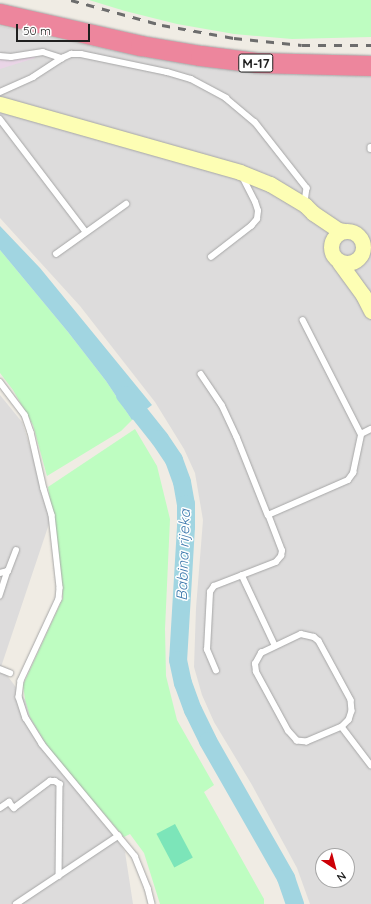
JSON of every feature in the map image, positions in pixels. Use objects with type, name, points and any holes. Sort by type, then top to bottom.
[{"type":"highway","name":"M-17","points":[[3,15],[141,46],[243,62],[308,66],[371,66]]},
{"type":"main road","points":[[0,104],[240,172],[270,184],[338,230],[358,233]]},
{"type":"main road","points":[[309,209],[331,243],[332,254],[363,295]]},
{"type":"main road","points":[[331,243],[336,235],[358,233]]},
{"type":"main road","points":[[358,233],[363,242],[364,252],[357,278],[371,311]]},
{"type":"main road","points":[[339,262],[350,263],[364,252]]},
{"type":"lane","points":[[0,56],[11,57],[43,52],[62,58]]},
{"type":"lane","points":[[0,92],[33,76],[71,54],[81,54],[167,72],[191,80],[226,98],[255,122],[307,188],[309,209]]},
{"type":"lane","points":[[0,119],[86,232]]},
{"type":"lane","points":[[211,257],[251,226],[257,219],[258,211],[255,202],[240,172]]},
{"type":"lane","points":[[56,254],[126,204]]},
{"type":"lane","points":[[268,515],[348,480],[353,473],[361,434],[303,320]]},
{"type":"lane","points":[[201,374],[222,405],[237,436],[282,551],[281,556],[276,562],[214,586],[210,592],[207,650],[216,671]]},
{"type":"lane","points":[[0,382],[24,415],[31,432],[44,489],[52,515],[60,588],[59,599],[21,681],[19,697],[26,718],[42,744],[135,856],[148,888],[152,904]]},
{"type":"lane","points":[[361,434],[371,429]]},
{"type":"lane","points":[[0,596],[16,550]]},
{"type":"lane","points":[[0,572],[8,570]]},
{"type":"lane","points":[[242,575],[276,645]]},
{"type":"lane","points":[[301,634],[314,637],[319,641],[351,700],[352,711],[349,720],[342,728],[307,742],[298,741],[288,731],[256,672],[255,664],[261,653],[276,645],[301,634]]},
{"type":"lane","points":[[0,669],[10,673]]},
{"type":"lane","points":[[342,728],[371,765]]},
{"type":"lane","points":[[0,808],[9,802],[14,808],[50,781],[55,781],[60,784],[59,876]]},
{"type":"lane","points":[[16,904],[118,836]]},
{"type":"shaded area","points":[[0,26],[115,51],[151,52],[309,74],[371,77],[371,904],[310,904],[297,868],[252,785],[214,722],[202,695],[194,667],[196,608],[203,520],[195,473],[184,449],[155,402],[80,306],[0,218]]},
{"type":"shaded area","points":[[35,54],[35,58],[0,69],[0,56]]},
{"type":"shaded area","points":[[0,395],[22,422],[52,515],[1,667],[40,720],[125,852],[133,904],[0,904]]},
{"type":"green space","points":[[89,0],[371,0],[371,37],[292,39],[234,34],[177,24]]},
{"type":"green space","points":[[0,250],[68,332],[106,381],[132,420],[121,431],[47,476],[33,425],[13,390],[0,373]]},
{"type":"green space","points":[[135,429],[157,466],[170,519],[165,629],[166,676],[177,720],[214,785],[204,792],[264,899],[264,904],[160,904],[144,853],[130,834],[124,837],[51,752],[30,717],[25,699],[23,685],[63,598],[62,579],[48,487]]},
{"type":"green space","points":[[175,824],[193,858],[174,867],[156,834]]},
{"type":"water","points":[[0,226],[40,268],[152,405],[132,420],[106,381],[68,332],[0,250]]},
{"type":"waterway","name":"Babina rijeka","points":[[125,395],[160,439],[174,460],[182,482],[186,504],[186,527],[178,660],[183,683],[193,710],[208,741],[286,878],[295,904]]},
{"type":"railway","points":[[71,0],[162,25],[234,38],[302,45],[371,45]]}]
